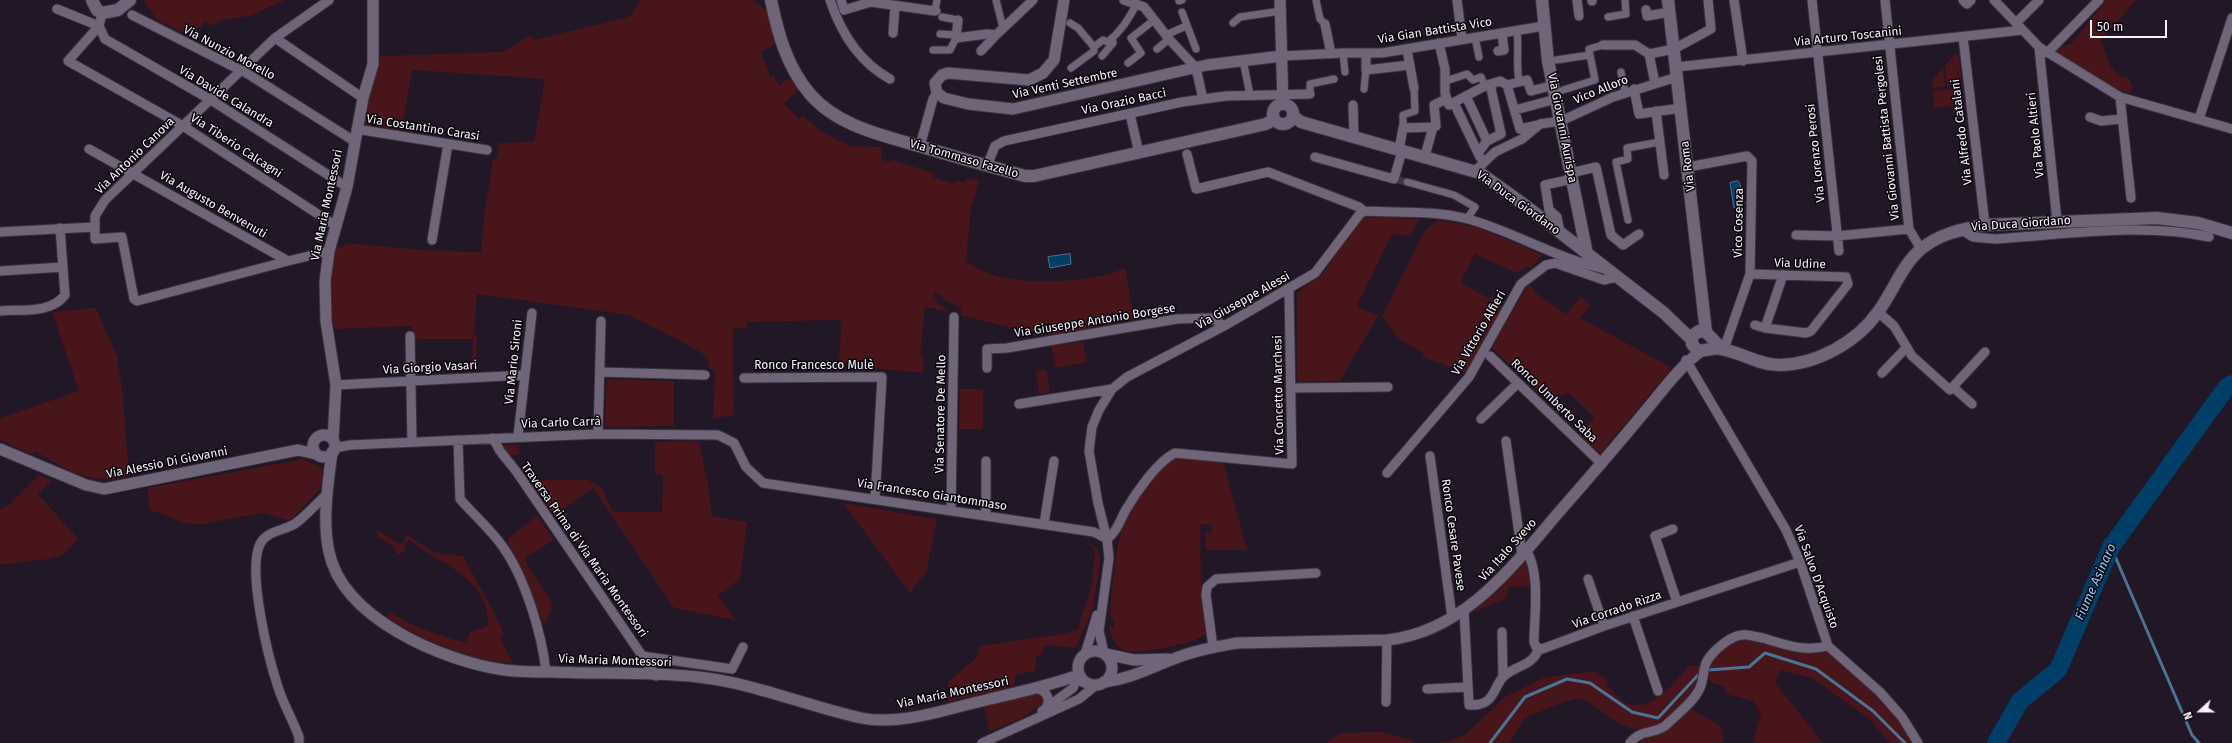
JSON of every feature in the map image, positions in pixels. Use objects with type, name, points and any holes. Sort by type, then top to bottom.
[{"type":"main road","points":[[92,0],[97,10],[102,13],[118,10],[130,0]]},
{"type":"main road","name":"Via Tommaso Fazello","points":[[771,0],[782,44],[791,66],[810,95],[838,118],[866,130],[1025,176],[1034,176],[1266,124],[1274,119]]},
{"type":"main road","name":"Via Giovanni Aurispa","points":[[1542,0],[1544,26],[1558,91],[1561,121],[1572,176],[1584,259]]},
{"type":"main road","name":"Via Roma","points":[[1669,6],[1708,333],[1711,343],[1697,346]]},
{"type":"main road","points":[[1283,100],[1291,108],[1293,116],[1289,122],[1283,124],[1274,119],[1275,108],[1283,100]]},
{"type":"main road","name":"Via Duca Giordano","points":[[1293,116],[1301,122],[1401,151],[1479,167],[1560,232],[1584,259],[1607,269],[1664,313],[1697,346]]},
{"type":"main road","name":"Via Duca Giordano","points":[[1723,349],[1761,362],[1778,365],[1796,364],[1821,356],[1846,342],[1878,312],[1908,263],[1921,249],[1939,238],[1960,229],[1985,224],[2156,218],[2198,223],[2232,233]]},
{"type":"main road","points":[[1699,331],[1708,333],[1723,349],[1697,346],[1699,331]]},
{"type":"street","name":"Via Antonio Canova","points":[[94,226],[95,216],[105,200],[132,172],[276,38],[329,0]]},
{"type":"street","name":"Via Maria Montessori","points":[[373,0],[373,64],[356,129],[347,186],[329,250],[325,281],[326,320],[336,385],[333,446],[327,494],[327,541],[334,568],[354,599],[380,623],[418,642],[466,662],[505,670],[696,677],[730,681],[862,718],[890,720],[917,716],[1022,691]]},
{"type":"street","points":[[830,0],[836,16],[854,50],[874,70],[890,79]]},
{"type":"street","points":[[841,0],[844,10],[871,2],[894,4],[938,13],[958,20],[956,36],[950,50],[933,50]]},
{"type":"street","points":[[937,0],[938,13]]},
{"type":"street","points":[[996,0],[1003,28]]},
{"type":"street","points":[[981,51],[1033,0]]},
{"type":"street","name":"Via Venti Settembre","points":[[1064,0],[1054,60],[1043,73],[1029,80],[948,72],[942,75],[935,83],[937,93],[944,98],[968,104],[1014,109],[1196,68],[1243,60],[1282,56]]},
{"type":"street","points":[[1124,0],[1142,4],[1168,37],[1196,68],[1203,99]]},
{"type":"street","points":[[1316,0],[1320,19],[1325,24],[1331,54]]},
{"type":"street","points":[[1457,0],[1462,39]]},
{"type":"street","points":[[1577,0],[1579,16]]},
{"type":"street","points":[[1608,17],[1626,14],[1625,0]]},
{"type":"street","points":[[1426,156],[1433,127],[1436,126],[1434,105],[1466,96],[1487,85],[1500,81],[1507,85],[1515,110],[1558,91],[1594,80],[1589,48],[1603,45],[1635,45],[1650,54],[1674,49],[1711,29],[1708,0]]},
{"type":"street","points":[[1734,0],[1742,61]]},
{"type":"street","name":"Via Lorenzo Perosi","points":[[1812,0],[1839,251]]},
{"type":"street","name":"Via Giovanni Battista Pergolesi","points":[[1885,0],[1909,229],[1921,249]]},
{"type":"street","points":[[1963,0],[1967,4],[1971,0]]},
{"type":"street","points":[[1994,0],[2017,22],[2039,47],[2120,97],[2232,129]]},
{"type":"street","points":[[2017,22],[2039,0]]},
{"type":"street","points":[[2047,53],[2099,0]]},
{"type":"street","points":[[1233,23],[1240,18],[1282,3],[1283,100]]},
{"type":"street","points":[[892,33],[894,4]]},
{"type":"street","points":[[1071,68],[1094,51],[1094,47],[1103,40],[1108,42],[1125,26],[1142,4]]},
{"type":"street","points":[[1646,10],[1647,16],[1669,6]]},
{"type":"street","points":[[57,9],[99,26]]},
{"type":"street","points":[[1182,12],[1186,26],[1196,49]]},
{"type":"street","name":"Via Tiberio Calcagni","points":[[102,13],[99,26],[68,62],[183,126],[336,226]]},
{"type":"street","name":"Via Nunzio Morello","points":[[132,15],[241,71],[354,141]]},
{"type":"street","points":[[2199,119],[2232,18]]},
{"type":"street","points":[[1128,63],[1142,53],[1131,38],[1154,20]]},
{"type":"street","points":[[1070,23],[1078,28],[1094,47]]},
{"type":"street","name":"Via Davide Calandra","points":[[99,26],[105,39],[211,100],[347,186]]},
{"type":"street","points":[[1157,49],[1168,37],[1186,26]]},
{"type":"street","name":"Via Gian Battista Vico","points":[[1282,56],[1407,50],[1462,39],[1544,26]]},
{"type":"street","points":[[1517,30],[1519,64],[1517,70],[1520,82]]},
{"type":"street","name":"Via Arturo Toscanini","points":[[1677,72],[1742,61],[2023,30]]},
{"type":"street","points":[[1498,51],[1504,50],[1502,33]]},
{"type":"street","points":[[940,34],[956,36],[987,34],[996,36]]},
{"type":"street","points":[[1475,37],[1478,57]]},
{"type":"street","name":"Via Alfredo Catalani","points":[[1964,37],[1985,224]]},
{"type":"street","points":[[276,38],[363,98]]},
{"type":"street","points":[[1102,56],[1114,43],[1112,38]]},
{"type":"street","points":[[1439,44],[1439,67],[1446,81],[1450,101],[1473,140],[1478,153],[1479,167]]},
{"type":"street","name":"Via Paolo Altieri","points":[[2039,47],[2057,221]]},
{"type":"street","points":[[1315,156],[1396,179],[1401,151],[1403,116],[1414,111],[1414,88],[1407,50]]},
{"type":"street","points":[[1343,53],[1345,72]]},
{"type":"street","points":[[1364,89],[1366,53]]},
{"type":"street","points":[[1650,54],[1653,84]]},
{"type":"street","points":[[1556,60],[1590,55]]},
{"type":"street","points":[[1243,60],[1250,95]]},
{"type":"street","points":[[1366,70],[1410,65]]},
{"type":"street","points":[[1621,72],[1639,114],[1681,108]]},
{"type":"street","name":"Vico Alloro","points":[[1515,110],[1520,129],[1561,121],[1630,91],[1653,84],[1677,72]]},
{"type":"street","points":[[1446,81],[1467,74],[1473,80],[1480,77],[1487,85],[1501,134],[1486,138],[1478,153]]},
{"type":"street","points":[[1310,92],[1310,84],[1334,79]]},
{"type":"street","points":[[1507,85],[1527,80],[1531,91],[1558,91]]},
{"type":"street","name":"Via Orazio Bacci","points":[[987,166],[994,146],[1004,141],[1203,99],[1250,95],[1283,100],[1310,92]]},
{"type":"street","points":[[920,146],[933,99],[937,93]]},
{"type":"street","points":[[1466,96],[1486,138]]},
{"type":"street","points":[[2120,97],[2131,198]]},
{"type":"street","points":[[1353,105],[1354,137]]},
{"type":"street","points":[[1656,111],[1664,175]]},
{"type":"street","points":[[1130,114],[1139,153]]},
{"type":"street","points":[[2090,117],[2101,121],[2122,119]]},
{"type":"street","points":[[1479,167],[1495,152],[1522,138],[1540,124]]},
{"type":"street","points":[[1403,128],[1433,127]]},
{"type":"street","name":"Via Costantino Carasi","points":[[356,129],[487,150]]},
{"type":"street","points":[[1628,220],[1616,162],[1628,159],[1626,148],[1660,142]]},
{"type":"street","points":[[432,240],[448,144]]},
{"type":"street","name":"Via Augusto Benvenuti","points":[[89,149],[288,261]]},
{"type":"street","points":[[1187,154],[1196,189],[1268,172],[1359,207],[1364,211],[1439,214],[1467,219],[1584,259]]},
{"type":"street","name":"Vico Cosenza","points":[[1688,167],[1747,156],[1751,157],[1752,161],[1750,274],[1723,349]]},
{"type":"street","points":[[1560,232],[1557,218],[1549,210],[1545,186],[1596,167],[1611,235],[1623,245],[1639,234]]},
{"type":"street","points":[[1408,182],[1454,195],[1475,207],[1467,219]]},
{"type":"street","name":"Via Giuseppe Alessi","points":[[1102,605],[1109,558],[1107,539],[1098,503],[1089,451],[1092,426],[1099,410],[1112,389],[1127,377],[1224,326],[1315,273],[1359,215],[1364,211]]},
{"type":"street","points":[[0,232],[94,226],[95,239],[122,237],[134,299],[137,301],[329,250]]},
{"type":"street","points":[[0,311],[51,307],[65,295],[60,228]]},
{"type":"street","points":[[1796,235],[1837,236],[1909,229]]},
{"type":"street","points":[[1960,229],[1974,237],[1995,239],[2142,229],[2176,231],[2209,237]]},
{"type":"street","name":"Via Vittorio Alfieri","points":[[1387,473],[1469,377],[1521,284],[1533,273],[1546,265],[1555,263],[1604,280],[1617,277]]},
{"type":"street","points":[[0,271],[63,267]]},
{"type":"street","name":"Via Udine","points":[[1750,274],[1846,277],[1848,280],[1848,284],[1811,331],[1806,333],[1765,328]]},
{"type":"street","points":[[1755,325],[1765,328],[1783,275]]},
{"type":"street","name":"Via Concetto Marchesi","points":[[1107,539],[1114,533],[1126,508],[1162,460],[1175,453],[1292,464],[1289,289]]},
{"type":"street","points":[[1878,312],[1894,326],[1912,356],[1950,390],[1985,352]]},
{"type":"street","name":"Via Mario Sironi","points":[[518,436],[532,313]]},
{"type":"street","name":"Via Senatore De Mello","points":[[951,511],[954,317]]},
{"type":"street","name":"Via Giuseppe Antonio Borgese","points":[[987,368],[987,349],[1007,348],[1177,319],[1212,318],[1224,326]]},
{"type":"street","points":[[598,434],[601,322]]},
{"type":"street","points":[[410,336],[412,442]]},
{"type":"street","name":"Via Italo Svevo","points":[[1172,659],[1213,647],[1237,643],[1387,640],[1408,638],[1433,628],[1464,610],[1492,588],[1524,553],[1602,464],[1685,363],[1697,346]]},
{"type":"street","points":[[1882,373],[1906,348]]},
{"type":"street","name":"Ronco Umberto Saba","points":[[1490,356],[1602,464]]},
{"type":"street","name":"Via Salvo D'Acquisto","points":[[1685,363],[1772,504],[1786,530],[1800,562],[1828,646],[1880,692],[1902,717],[1918,743]]},
{"type":"street","points":[[600,372],[705,375]]},
{"type":"street","name":"Via Giorgio Vasari","points":[[336,385],[525,375]]},
{"type":"street","name":"Ronco Francesco Mulè","points":[[744,378],[882,377],[875,499]]},
{"type":"street","points":[[1481,419],[1518,383]]},
{"type":"street","points":[[1291,388],[1388,387]]},
{"type":"street","points":[[1953,387],[1972,404]]},
{"type":"street","points":[[1019,404],[1112,389]]},
{"type":"street","points":[[298,450],[319,436],[331,425],[334,417]]},
{"type":"street","name":"Via Carlo Carrà","points":[[333,446],[518,436],[598,434],[718,435],[734,443],[746,467],[754,475]]},
{"type":"street","points":[[298,450],[318,455],[324,457],[333,446],[325,435],[319,436],[313,445],[318,455],[330,469]]},
{"type":"street","name":"Traversa Prima di Via Maria Montessori","points":[[493,438],[500,451],[516,471],[656,676]]},
{"type":"street","points":[[458,440],[460,499],[503,548],[528,596],[544,652],[546,672]]},
{"type":"street","points":[[1503,677],[1517,667],[1528,663],[1536,656],[1539,648],[1534,642],[1534,569],[1524,553],[1506,441]]},
{"type":"street","name":"Via Alessio Di Giovanni","points":[[0,449],[86,485],[104,489],[298,450]]},
{"type":"street","name":"Ronco Cesare Pavese","points":[[1430,456],[1452,617]]},
{"type":"street","points":[[986,461],[986,516]]},
{"type":"street","points":[[1044,524],[1054,461]]},
{"type":"street","name":"Via Francesco Giantommaso","points":[[754,475],[763,483],[1094,532],[1107,539]]},
{"type":"street","points":[[299,743],[299,737],[278,688],[270,659],[257,593],[256,569],[260,544],[268,534],[296,522],[327,494]]},
{"type":"street","points":[[1673,529],[1655,536],[1677,602]]},
{"type":"street","name":"Via Corrado Rizza","points":[[1539,648],[1548,647],[1633,616],[1800,562]]},
{"type":"street","points":[[1213,647],[1206,595],[1208,588],[1216,579],[1316,574]]},
{"type":"street","points":[[1588,579],[1604,626]]},
{"type":"street","points":[[1033,719],[1072,688],[1089,680],[1110,676],[1112,668],[1111,660],[1105,653],[1099,631],[1102,605]]},
{"type":"street","points":[[1089,680],[1079,663],[1102,605]]},
{"type":"street","points":[[1464,610],[1469,705],[1480,705],[1487,701],[1497,689],[1503,677],[1502,632]]},
{"type":"street","points":[[1633,616],[1658,690]]},
{"type":"street","points":[[1630,743],[1636,735],[1660,729],[1695,696],[1700,689],[1703,670],[1708,658],[1724,643],[1734,637],[1750,635],[1804,649],[1814,650],[1828,646]]},
{"type":"street","points":[[1386,702],[1387,640]]},
{"type":"street","points":[[642,656],[732,669],[743,647]]},
{"type":"street","points":[[1022,691],[1059,676],[1083,656],[1094,650],[1134,660],[1172,659]]},
{"type":"street","points":[[1022,691],[1039,689],[1073,677],[1089,680],[1125,679],[1140,674],[1172,659]]},
{"type":"street","points":[[982,743],[1079,699],[1089,680]]},
{"type":"street","points":[[1427,689],[1468,687]]},
{"type":"street","points":[[1039,689],[1048,696],[1047,707]]},
{"type":"shaded area","points":[[144,0],[285,0],[249,16],[218,21],[214,26],[204,21],[200,29],[194,25],[191,30],[186,27],[183,33],[156,19]]},
{"type":"shaded area","points":[[641,0],[753,0],[768,12],[775,44],[761,52],[770,77],[773,76],[779,85],[790,78],[798,90],[784,103],[799,119],[803,116],[824,133],[850,146],[880,147],[882,152],[881,159],[892,163],[892,160],[934,173],[933,177],[955,184],[956,180],[965,183],[967,178],[979,181],[971,209],[966,262],[987,273],[1019,280],[1037,281],[1076,280],[1111,273],[1125,268],[1134,320],[1102,325],[1068,334],[1045,334],[961,316],[961,308],[945,300],[939,293],[933,293],[937,302],[949,312],[925,307],[920,354],[923,355],[923,373],[871,368],[871,363],[839,363],[840,320],[747,322],[747,328],[733,329],[734,415],[713,419],[715,370],[709,369],[708,359],[703,354],[677,339],[629,315],[477,294],[474,334],[477,335],[476,365],[472,365],[473,339],[417,339],[411,326],[335,329],[331,309],[330,289],[335,248],[344,247],[345,243],[423,250],[481,252],[485,208],[493,160],[497,158],[499,143],[534,142],[545,79],[412,70],[402,127],[398,130],[362,123],[381,56],[504,52],[530,35],[534,40],[629,17]]},
{"type":"shaded area","points":[[2106,0],[2136,0],[2101,40],[2110,65],[2118,74],[2129,78],[2133,88],[2129,93],[2113,87],[2054,52],[2058,47],[2071,44]]},
{"type":"shaded area","points":[[1955,54],[1959,55],[1962,84],[1947,86],[1945,65]]},
{"type":"shaded area","points":[[1943,68],[1945,86],[1933,88],[1932,81]]},
{"type":"shaded area","points":[[1962,88],[1963,98],[1960,99],[1960,105],[1934,108],[1933,91]]},
{"type":"shaded area","points":[[1365,217],[1420,219],[1410,236],[1392,234],[1357,306],[1378,316],[1340,381],[1297,382],[1297,293],[1323,273],[1361,219]]},
{"type":"shaded area","points":[[1438,220],[1478,227],[1542,255],[1532,268],[1525,268],[1516,273],[1475,254],[1461,282],[1503,307],[1468,371],[1464,372],[1422,357],[1424,354],[1398,338],[1382,317],[1425,230]]},
{"type":"shaded area","points":[[1529,284],[1537,294],[1566,314],[1581,296],[1591,305],[1580,318],[1672,368],[1600,454],[1579,434],[1594,417],[1569,393],[1563,394],[1552,406],[1491,347]]},
{"type":"shaded area","points":[[96,308],[117,356],[123,396],[129,477],[101,479],[80,475],[60,466],[36,452],[30,454],[0,440],[0,418],[79,391],[52,312]]},
{"type":"shaded area","points":[[1083,342],[1087,362],[1056,368],[1051,345]]},
{"type":"shaded area","points":[[1046,370],[1050,392],[1039,394],[1036,371]]},
{"type":"shaded area","points":[[607,379],[674,381],[674,426],[605,427]]},
{"type":"shaded area","points":[[960,389],[983,389],[983,429],[959,429]]},
{"type":"shaded area","points":[[699,441],[708,485],[712,516],[747,522],[740,579],[718,595],[736,620],[674,608],[593,488],[557,513],[549,510],[532,485],[534,480],[588,480],[602,488],[613,512],[662,512],[663,475],[655,474],[655,442]]},
{"type":"shaded area","points":[[505,445],[519,445],[518,455],[507,454],[503,447]]},
{"type":"shaded area","points":[[1175,456],[1223,461],[1247,550],[1206,550],[1205,533],[1212,532],[1211,524],[1200,525],[1201,583],[1206,634],[1192,641],[1155,650],[1133,652],[1126,651],[1119,647],[1114,641],[1109,627],[1114,627],[1114,619],[1110,618],[1115,562],[1121,533],[1125,520],[1134,503],[1170,459]]},
{"type":"shaded area","points":[[303,459],[323,469],[322,484],[319,490],[293,518],[288,520],[262,513],[198,525],[180,522],[166,515],[149,510],[148,488]]},
{"type":"shaded area","points":[[39,475],[52,480],[38,494],[78,539],[63,555],[49,559],[0,565],[0,509],[9,505]]},
{"type":"shaded area","points":[[843,503],[937,519],[926,573],[913,587],[911,594]]},
{"type":"shaded area","points":[[537,515],[554,540],[527,557],[525,561],[551,601],[552,609],[544,626],[530,587],[507,540]]},
{"type":"shaded area","points":[[378,530],[401,545],[407,535],[435,553],[463,556],[495,614],[504,635],[500,638],[513,663],[480,658],[447,648],[431,642],[387,617],[390,612],[427,630],[466,643],[470,632],[488,626],[487,614],[480,594],[466,578],[449,565],[439,559],[438,560],[409,540],[404,545],[406,551],[397,555],[394,547],[378,537]]},
{"type":"shaded area","points":[[1087,540],[1099,551],[1100,562],[1093,609],[1075,648],[1044,645],[1042,655],[1037,656],[1035,671],[1016,675],[1014,686],[948,702],[948,682],[978,656],[979,646],[1068,633],[1078,629],[1092,584],[1095,553]]},
{"type":"shaded area","points":[[1525,562],[1528,562],[1530,586],[1508,587],[1507,598],[1472,613],[1498,591]]},
{"type":"shaded area","points":[[1745,638],[1812,654],[1828,651],[1876,693],[1899,718],[1912,743],[1890,743],[1869,719],[1812,678],[1780,670],[1775,683],[1823,743],[1753,743],[1761,714],[1753,701],[1726,694],[1724,686],[1712,683],[1705,675],[1711,660],[1730,643]]},
{"type":"shaded area","points":[[1701,665],[1696,685],[1689,695],[1665,720],[1656,726],[1647,729],[1630,728],[1611,718],[1589,702],[1577,699],[1556,705],[1524,719],[1510,743],[1436,743],[1448,741],[1465,735],[1505,697],[1543,678],[1594,671],[1608,680],[1606,683],[1621,699],[1626,703],[1636,705],[1645,704],[1662,695],[1689,666]]},
{"type":"shaded area","points":[[1036,693],[1043,696],[1044,701],[1042,704],[1021,718],[990,731],[983,705]]},
{"type":"shaded area","points":[[1691,709],[1721,726],[1724,743],[1634,743],[1641,738],[1661,733],[1687,710]]},
{"type":"shaded area","points":[[1382,732],[1413,740],[1413,743],[1326,743],[1340,733]]},
{"type":"water","points":[[1738,181],[1744,204],[1741,207],[1734,208],[1730,183]]},
{"type":"water","points":[[1070,254],[1071,264],[1050,268],[1048,257]]},
{"type":"waterway","name":"Fiume Asinaro","points":[[1996,743],[2020,701],[2058,670],[2111,547],[2226,388],[2232,384]]},
{"type":"waterway","points":[[2111,547],[2192,735],[2199,743]]},
{"type":"waterway","points":[[1708,670],[1749,667],[1765,653],[1816,669],[1873,711],[1905,743]]},
{"type":"waterway","points":[[1490,743],[1525,697],[1567,679],[1590,683],[1632,712],[1658,718],[1699,674]]},
{"type":"tunnel","points":[[1398,180],[1407,182]]}]
